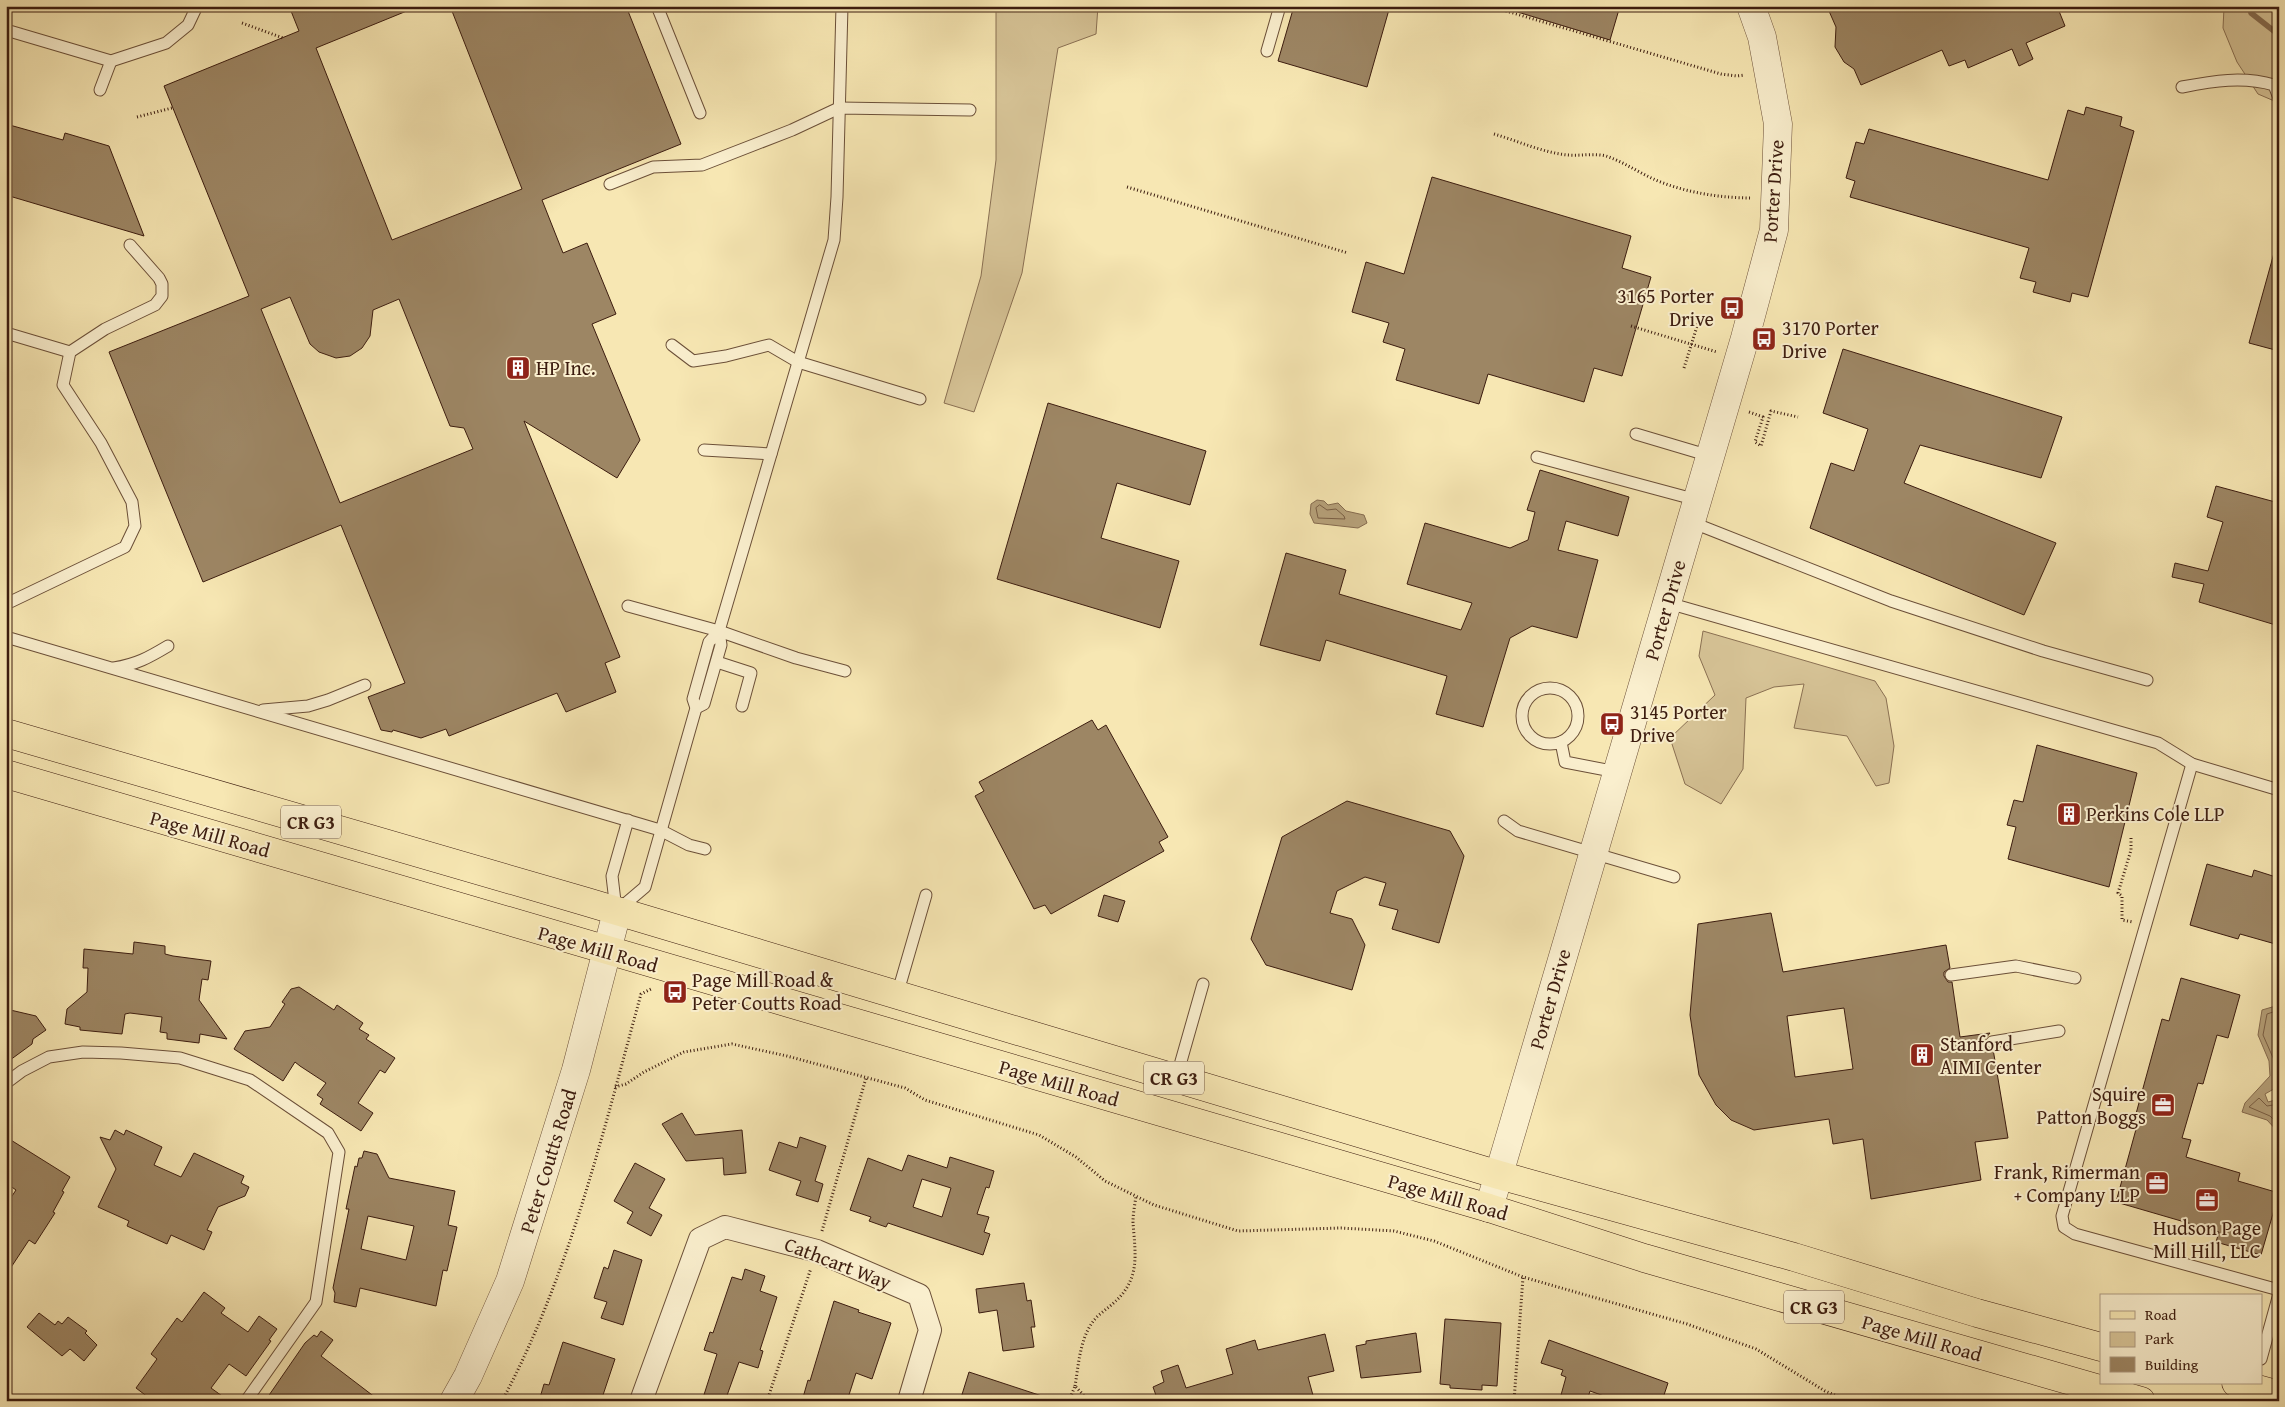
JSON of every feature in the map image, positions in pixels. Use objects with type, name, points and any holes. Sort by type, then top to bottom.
[{"type":"main road","name":"Page Mill Road","points":[[6,733],[897,994],[1499,1175],[2100,1347]]},
{"type":"main road","name":"Page Mill Road","points":[[6,774],[1489,1208],[1644,1258],[2141,1401]]},
{"type":"street","name":"Porter Drive","points":[[1489,1208],[1694,511],[1774,230],[1778,124],[1762,38],[1751,6]]},
{"type":"street","name":"Peter Coutts Road","points":[[454,1401],[468,1376],[510,1281],[576,1070],[605,950],[617,912]]},
{"type":"street","name":"Cathcart Way","points":[[641,1401],[700,1239],[725,1227],[817,1251],[919,1295],[930,1330],[909,1401]]},
{"type":"lane","points":[[6,30],[111,62],[166,43],[188,25],[197,6]]},
{"type":"lane","points":[[657,6],[700,113]]},
{"type":"lane","points":[[696,708],[704,704],[717,662],[721,645],[719,631],[834,240],[842,6]]},
{"type":"lane","points":[[1267,51],[1280,6]]},
{"type":"lane","points":[[100,90],[111,62]]},
{"type":"lane","points":[[2182,87],[2232,79],[2260,81],[2274,85],[2279,98]]},
{"type":"lane","points":[[610,184],[652,167],[702,165],[792,130],[839,108],[970,110]]},
{"type":"lane","points":[[6,604],[125,547],[135,526],[132,502],[101,443],[63,385],[70,352],[105,329],[155,305],[162,296],[162,284],[159,278],[130,245]]},
{"type":"lane","points":[[6,333],[70,352]]},
{"type":"lane","points":[[672,344],[693,361],[726,356],[769,345],[798,362],[920,399]]},
{"type":"lane","points":[[1636,434],[1710,456]]},
{"type":"lane","points":[[704,450],[770,454]]},
{"type":"lane","points":[[1537,456],[1694,511],[1891,601],[2043,651],[2147,680]]},
{"type":"lane","points":[[1667,603],[2158,743],[2192,764],[2279,790]]},
{"type":"lane","points":[[628,606],[719,631],[796,658],[845,671]]},
{"type":"lane","points":[[617,912],[644,887],[696,708],[693,699],[709,642],[719,631]]},
{"type":"lane","points":[[6,637],[628,820],[660,830],[689,845],[705,848]]},
{"type":"lane","points":[[113,668],[136,664],[168,646]]},
{"type":"lane","points":[[717,662],[750,673],[742,706]]},
{"type":"lane","points":[[247,708],[261,710],[308,706],[365,685]]},
{"type":"lane","points":[[1542,690],[1560,690],[1574,702],[1577,711],[1574,729],[1561,742],[1547,744],[1528,734],[1524,727],[1522,713],[1524,705],[1533,694],[1542,690]]},
{"type":"lane","points":[[1561,742],[1565,762],[1617,772]]},
{"type":"lane","points":[[2192,764],[2062,1216],[2064,1227],[2075,1234],[2279,1292],[2262,1355]]},
{"type":"lane","points":[[617,912],[612,876],[628,820]]},
{"type":"lane","points":[[1504,821],[1518,831],[1674,877]]},
{"type":"lane","points":[[897,994],[926,895]]},
{"type":"lane","points":[[1951,975],[2016,966],[2075,978]]},
{"type":"lane","points":[[1176,1079],[1203,984]]},
{"type":"lane","points":[[1992,1042],[2059,1031]]},
{"type":"lane","points":[[6,1083],[22,1071],[50,1057],[84,1052],[180,1058],[250,1080],[328,1133],[340,1152],[316,1302],[246,1401]]},
{"type":"path","points":[[1489,6],[1721,74],[1745,75]]},
{"type":"path","points":[[242,23],[283,38]]},
{"type":"path","points":[[136,117],[172,108]]},
{"type":"path","points":[[1494,134],[1556,153],[1570,155],[1598,154],[1660,182],[1684,189],[1715,196],[1753,198]]},
{"type":"path","points":[[1127,187],[1348,253]]},
{"type":"path","points":[[1684,368],[1699,320]]},
{"type":"path","points":[[1631,326],[1720,353]]},
{"type":"path","points":[[1748,412],[1763,417],[1755,442],[1761,446],[1772,411],[1798,417]]},
{"type":"path","points":[[2131,838],[2131,850],[2118,892],[2122,896],[2122,920],[2139,924]]},
{"type":"path","points":[[502,1401],[542,1318],[586,1191],[641,994],[684,973]]},
{"type":"path","points":[[615,1087],[626,1084],[644,1072],[684,1052],[732,1044],[788,1056],[905,1088],[925,1100],[1039,1136],[1076,1157],[1105,1181],[1154,1205],[1238,1231],[1342,1228],[1394,1231],[1434,1241],[1523,1277],[1687,1324],[1756,1349],[1825,1391],[1849,1401]]},
{"type":"path","points":[[1069,1401],[1075,1386],[1081,1350],[1089,1327],[1099,1315],[1111,1308],[1125,1292],[1132,1277],[1135,1250],[1133,1220],[1136,1196]]},
{"type":"path","points":[[1514,1401],[1523,1277]]},
{"type":"path","points":[[1075,1386],[1089,1401]]},
{"type":"green space","points":[[996,6],[1098,6],[1096,34],[1058,48],[1022,273],[974,412],[944,403],[981,276],[996,160]]},
{"type":"green space","points":[[2200,6],[2279,6],[2279,103],[2258,94],[2237,62],[2223,28],[2224,8],[2202,10]]},
{"type":"green space","points":[[1703,631],[1875,681],[1886,698],[1894,746],[1889,783],[1876,786],[1847,736],[1794,728],[1804,684],[1774,687],[1746,698],[1743,769],[1721,804],[1685,784],[1670,738],[1715,695],[1699,656]]},
{"type":"water","points":[[1317,500],[1324,501],[1328,505],[1338,503],[1346,511],[1364,515],[1367,523],[1358,528],[1314,523],[1310,514],[1311,504]]},
{"type":"water","points":[[2279,1005],[2279,1086],[2265,1094],[2268,1102],[2279,1099],[2279,1133],[2267,1120],[2242,1112],[2245,1103],[2270,1076],[2269,1061],[2258,1035],[2262,1010]]},
{"type":"building","name":"HP Inc.","points":[[289,6],[419,6],[316,48],[392,240],[522,189],[450,6],[626,6],[681,144],[542,200],[563,253],[587,243],[616,314],[592,324],[640,440],[617,478],[524,421],[620,657],[605,663],[616,692],[566,712],[557,693],[449,736],[446,729],[421,738],[393,730],[392,732],[381,730],[368,697],[405,683],[341,525],[203,582],[109,352],[249,296],[164,86],[299,31]],"holes":[[[290,297],[310,344],[319,352],[336,358],[350,356],[362,348],[370,336],[373,310],[399,299],[450,426],[464,428],[473,449],[340,503],[261,309]]]},
{"type":"building","points":[[1294,6],[1390,6],[1367,87],[1278,61]]},
{"type":"building","points":[[1511,6],[1620,6],[1610,40],[1511,10]]},
{"type":"building","points":[[1840,6],[2057,6],[2065,26],[2026,43],[2033,59],[2019,66],[2012,49],[1968,68],[1965,60],[1949,66],[1942,50],[1861,85],[1854,69],[1844,62],[1835,47],[1836,27],[1829,11]]},
{"type":"building","points":[[2086,107],[2122,117],[2120,126],[2134,131],[2088,297],[2072,293],[2070,302],[2033,292],[2036,282],[2020,278],[2029,248],[1850,197],[1855,181],[1846,178],[1856,142],[1864,144],[1869,129],[2048,180],[2068,110],[2084,115]]},
{"type":"building","points":[[6,124],[63,140],[65,133],[109,146],[144,236],[6,195]]},
{"type":"building","points":[[1432,177],[1631,236],[1622,268],[1651,277],[1622,376],[1594,368],[1584,402],[1488,374],[1479,404],[1396,380],[1405,349],[1383,342],[1389,323],[1352,312],[1366,262],[1404,274]]},
{"type":"building","points":[[2274,253],[2279,254],[2279,351],[2249,343]]},
{"type":"building","points":[[1843,349],[2062,417],[2041,478],[1920,445],[1904,483],[2056,543],[2024,615],[1810,528],[1831,463],[1854,471],[1868,429],[1823,413]]},
{"type":"building","points":[[1048,403],[1206,451],[1190,505],[1117,483],[1101,538],[1179,561],[1160,628],[997,579]]},
{"type":"building","points":[[1540,470],[1629,497],[1618,536],[1566,521],[1558,550],[1598,560],[1577,638],[1532,626],[1510,638],[1483,727],[1436,714],[1447,676],[1326,640],[1320,661],[1260,645],[1286,553],[1346,570],[1339,594],[1461,630],[1472,603],[1407,584],[1425,523],[1510,548],[1528,540],[1535,512],[1527,510]]},
{"type":"building","points":[[2216,486],[2279,503],[2279,626],[2199,602],[2204,584],[2172,577],[2175,563],[2208,571],[2223,522],[2207,517]]},
{"type":"building","points":[[1092,720],[1098,730],[1106,725],[1168,837],[1159,842],[1164,851],[1051,914],[1045,905],[1034,909],[975,796],[984,791],[979,782]]},
{"type":"building","name":"Perkins Cole LLP","points":[[2037,745],[2137,773],[2109,887],[2008,859],[2016,827],[2007,825],[2014,800],[2023,802]]},
{"type":"building","points":[[1347,801],[1450,831],[1464,856],[1439,943],[1392,929],[1398,910],[1379,905],[1386,883],[1365,877],[1337,891],[1330,913],[1352,919],[1365,945],[1352,990],[1266,965],[1251,939],[1282,837]]},
{"type":"building","points":[[2207,864],[2252,877],[2254,870],[2279,878],[2279,945],[2240,934],[2238,939],[2190,925]]},
{"type":"building","points":[[1104,895],[1125,901],[1118,922],[1098,916]]},
{"type":"building","name":"Stanford AIMI Center","points":[[1771,913],[1783,972],[1946,945],[1950,968],[1944,972],[1944,976],[1948,982],[1952,982],[1960,1037],[1990,1033],[1985,1039],[1985,1044],[1989,1049],[1993,1049],[2008,1138],[1975,1142],[1981,1180],[1871,1199],[1863,1139],[1833,1144],[1829,1119],[1754,1130],[1731,1120],[1716,1105],[1699,1075],[1690,1015],[1698,924]],"holes":[[[1844,1008],[1853,1069],[1795,1077],[1787,1016]]]},
{"type":"building","points":[[134,942],[165,946],[165,954],[173,956],[211,961],[208,980],[202,979],[199,1000],[227,1039],[200,1034],[199,1043],[167,1039],[167,1033],[160,1032],[162,1017],[130,1013],[125,1014],[122,1034],[80,1030],[80,1027],[65,1024],[67,1009],[87,992],[88,968],[83,968],[84,949],[133,954]]},
{"type":"building","points":[[2181,978],[2240,995],[2228,1038],[2217,1035],[2203,1084],[2198,1083],[2182,1138],[2191,1140],[2186,1157],[2240,1173],[2238,1181],[2279,1193],[2261,1255],[2216,1242],[2219,1232],[2116,1202],[2138,1122],[2134,1121],[2162,1019],[2169,1021]]},
{"type":"building","points":[[299,987],[334,1010],[337,1005],[363,1023],[359,1029],[369,1035],[366,1039],[395,1058],[385,1073],[380,1070],[358,1103],[373,1113],[361,1131],[320,1104],[323,1099],[317,1095],[326,1083],[295,1062],[283,1081],[234,1049],[245,1031],[270,1027],[285,1004],[282,1002],[291,989]]},
{"type":"building","points":[[6,1009],[36,1016],[46,1030],[33,1039],[32,1044],[6,1063]]},
{"type":"building","points":[[682,1113],[695,1135],[742,1130],[746,1173],[724,1175],[723,1158],[686,1161],[662,1124]]},
{"type":"building","points":[[115,1130],[124,1135],[126,1130],[162,1147],[154,1165],[181,1177],[194,1153],[244,1176],[241,1183],[249,1187],[245,1196],[218,1207],[207,1230],[212,1232],[204,1250],[171,1235],[167,1244],[127,1226],[129,1221],[98,1207],[116,1169],[100,1137],[110,1140]]},
{"type":"building","points":[[6,1137],[70,1177],[53,1212],[55,1213],[35,1244],[29,1240],[6,1275],[6,1205],[16,1190],[6,1183]]},
{"type":"building","points":[[800,1137],[826,1146],[815,1181],[823,1184],[818,1202],[796,1195],[801,1181],[769,1170],[779,1142],[797,1148]]},
{"type":"building","points":[[364,1151],[377,1154],[389,1178],[455,1191],[448,1225],[457,1227],[447,1271],[443,1270],[436,1306],[360,1288],[356,1307],[334,1302],[335,1293],[333,1288],[349,1209],[346,1209],[355,1166],[357,1167],[359,1158],[362,1158]],"holes":[[[368,1216],[414,1226],[406,1260],[361,1249]]]},
{"type":"building","points":[[908,1155],[947,1168],[950,1157],[994,1171],[989,1188],[986,1187],[977,1214],[989,1217],[984,1232],[990,1234],[983,1255],[888,1223],[886,1227],[869,1221],[871,1217],[850,1210],[868,1158],[902,1171]],"holes":[[[922,1179],[951,1188],[942,1217],[913,1207]]]},
{"type":"building","points":[[635,1163],[665,1179],[649,1208],[662,1215],[651,1236],[627,1223],[633,1212],[614,1201]]},
{"type":"building","points":[[614,1250],[642,1260],[623,1325],[601,1318],[607,1302],[594,1298],[604,1267],[608,1269]]},
{"type":"building","points":[[745,1269],[765,1276],[760,1291],[777,1297],[760,1350],[763,1351],[758,1368],[739,1362],[725,1401],[702,1401],[717,1354],[704,1350],[710,1332],[713,1333],[732,1277],[742,1280]]},
{"type":"building","points":[[1024,1283],[1027,1301],[1031,1300],[1035,1327],[1031,1327],[1034,1347],[1003,1351],[997,1310],[979,1313],[976,1289]]},
{"type":"building","points":[[204,1292],[225,1308],[221,1313],[248,1332],[259,1316],[277,1329],[269,1340],[271,1341],[246,1376],[229,1364],[211,1388],[229,1401],[153,1401],[136,1388],[157,1359],[151,1354],[177,1318],[182,1322]]},
{"type":"building","points":[[834,1301],[859,1310],[858,1312],[891,1323],[872,1379],[856,1373],[847,1401],[802,1401],[808,1380],[810,1381]]},
{"type":"building","points":[[39,1313],[55,1325],[58,1321],[62,1324],[68,1317],[87,1331],[85,1333],[97,1345],[84,1361],[70,1349],[62,1356],[27,1327]]},
{"type":"building","points":[[1445,1319],[1501,1323],[1497,1386],[1482,1385],[1482,1390],[1450,1388],[1450,1385],[1440,1384]]},
{"type":"building","points":[[321,1331],[333,1340],[321,1356],[380,1401],[265,1401],[305,1343],[314,1335],[317,1337]]},
{"type":"building","points":[[1416,1333],[1421,1372],[1361,1378],[1356,1346],[1366,1344],[1366,1341]]},
{"type":"building","points":[[1325,1334],[1334,1371],[1308,1377],[1314,1399],[1306,1401],[1158,1401],[1153,1387],[1164,1382],[1161,1371],[1178,1365],[1186,1388],[1233,1374],[1226,1349],[1255,1340],[1258,1350]]},
{"type":"building","points":[[1549,1340],[1668,1383],[1662,1401],[1618,1401],[1590,1391],[1587,1401],[1578,1401],[1561,1395],[1566,1377],[1561,1375],[1563,1370],[1541,1363]]},
{"type":"building","points":[[563,1342],[615,1359],[601,1401],[539,1401],[544,1384],[549,1385]]},
{"type":"building","points":[[969,1372],[1048,1398],[1048,1401],[960,1401]]},
{"type":"waterway","points":[[2249,6],[2251,13],[2279,35]]},
{"type":"place","name":"3165 Porter Drive","points":[[1732,308]]},
{"type":"place","name":"3170 Porter Drive","points":[[1764,339]]},
{"type":"place","name":"HP Inc.","points":[[518,368]]},
{"type":"place","name":"3145 Porter Drive","points":[[1612,724]]},
{"type":"place","name":"Perkins Cole LLP","points":[[2069,814]]},
{"type":"place","name":"Page Mill Road & Peter Coutts Road","points":[[675,992]]},
{"type":"place","name":"Stanford AIMI Center","points":[[1922,1055]]},
{"type":"place","name":"Squire Patton Boggs","points":[[2163,1105]]},
{"type":"place","name":"Frank, Rimerman + Company LLP","points":[[2157,1183]]},
{"type":"place","name":"Hudson Page Mill Hill, LLC","points":[[2207,1200]]}]
